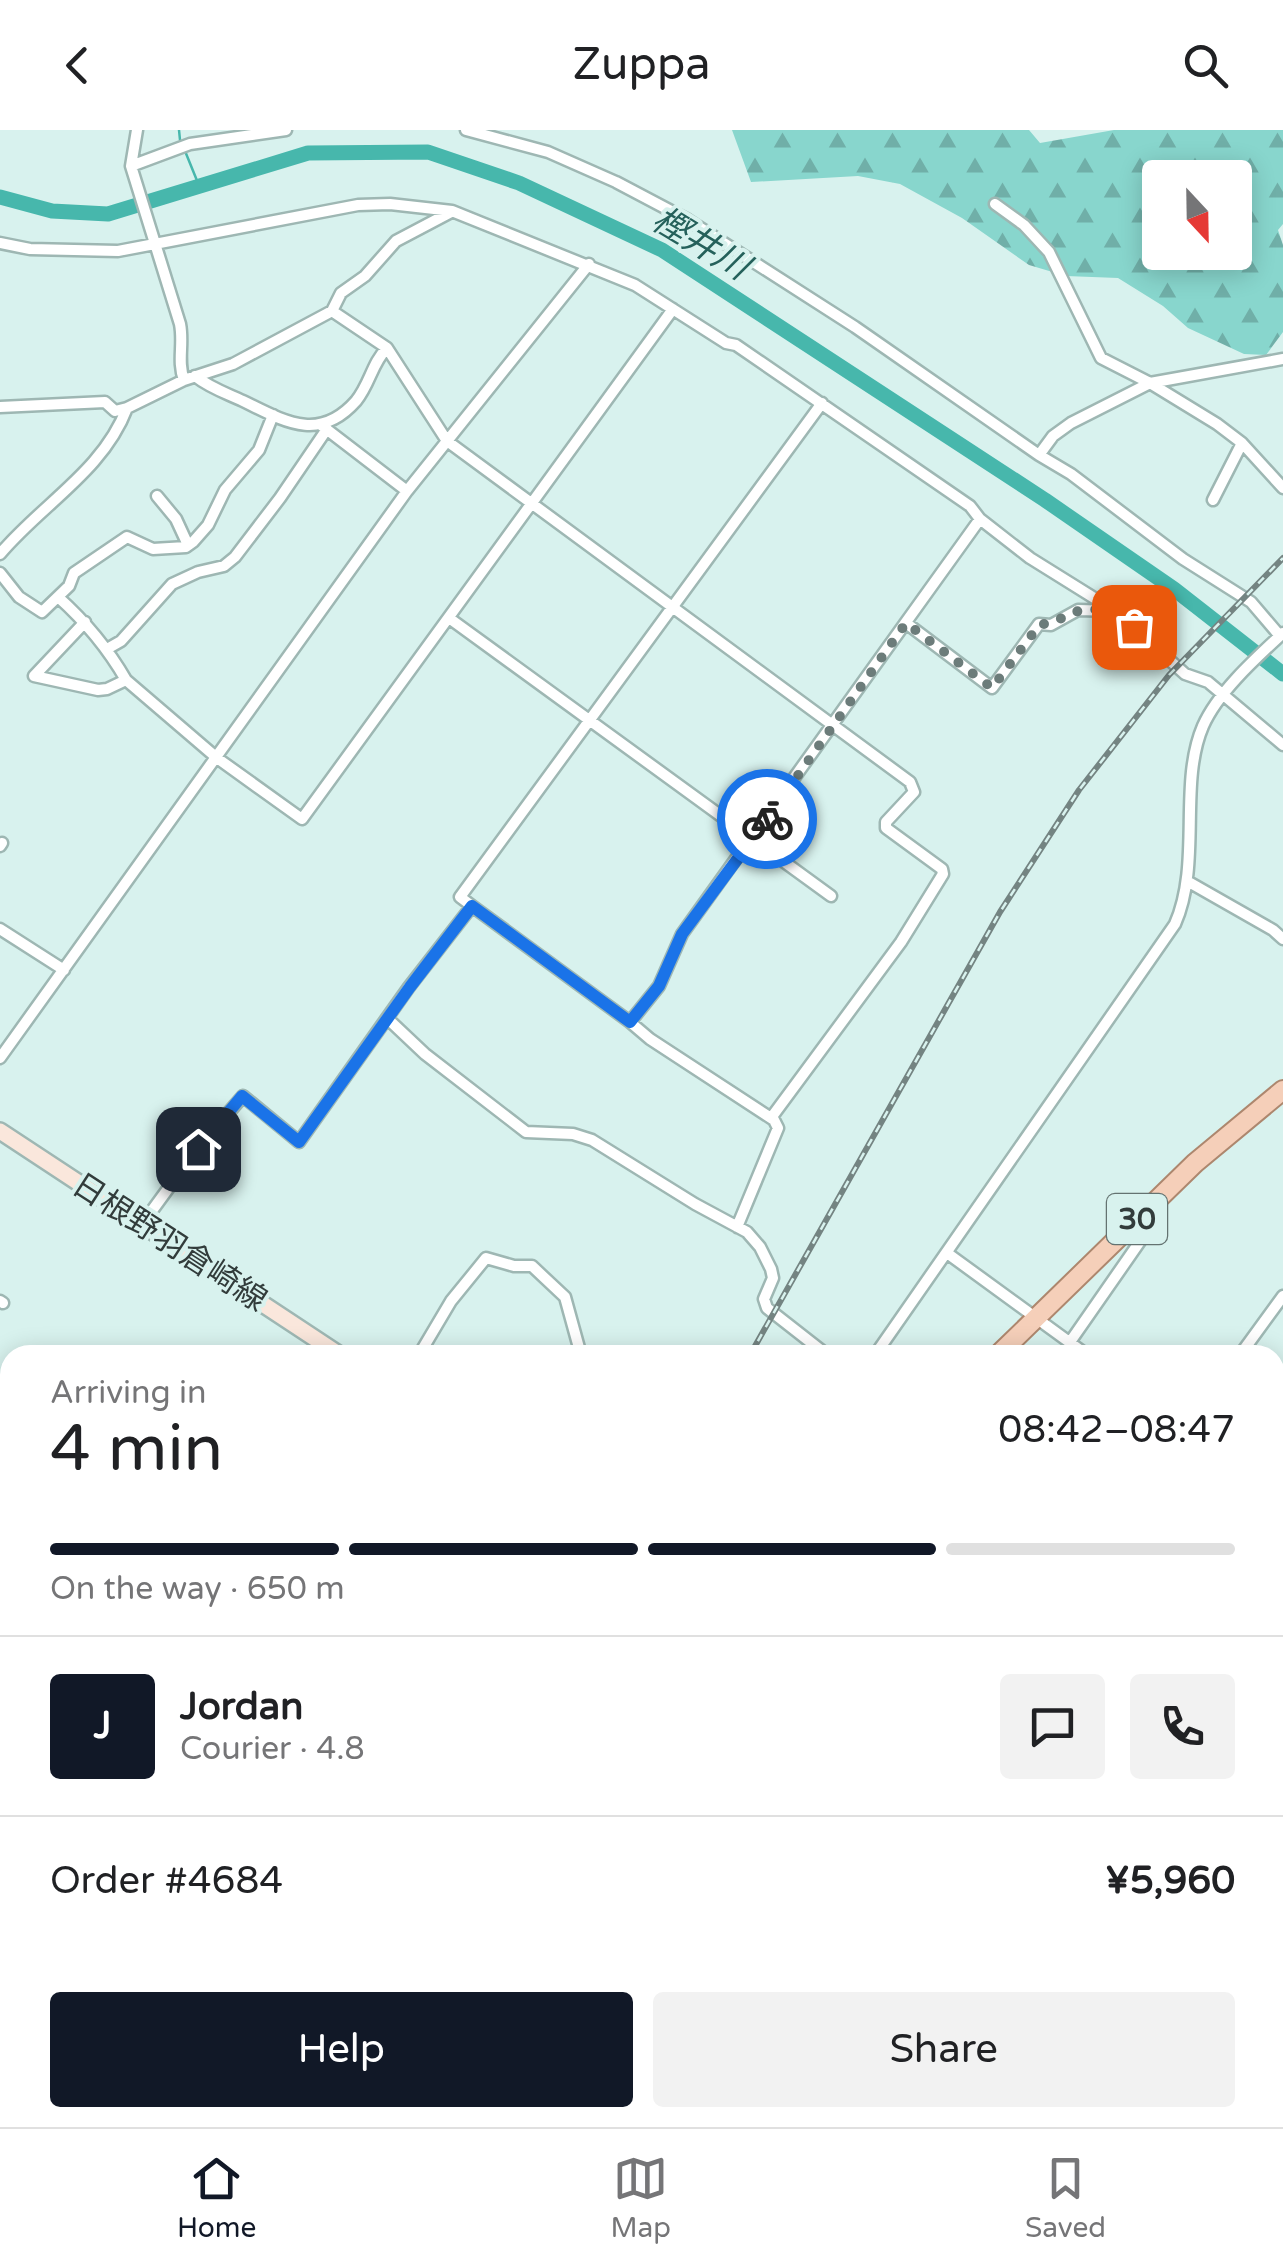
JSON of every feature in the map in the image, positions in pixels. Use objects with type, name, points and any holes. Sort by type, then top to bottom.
[{"type":"main road","name":"30","points":[[1008,1345],[1156,1200],[1283,1090]]},
{"type":"main road","name":"日根野羽倉崎線","points":[[0,1131],[322,1345]]},
{"type":"street","points":[[137,130],[131,166],[180,324],[183,341],[179,366],[190,378],[212,390],[301,426],[323,427],[407,490]]},
{"type":"street","points":[[131,166],[190,144],[286,130]]},
{"type":"street","points":[[466,130],[548,152],[688,220],[855,327],[1039,456],[1071,474],[1183,559],[1251,602],[1279,636],[1224,694],[1204,724],[1197,744],[1187,882],[1175,924],[883,1345]]},
{"type":"street","points":[[0,243],[30,249],[118,251],[358,205],[390,204],[452,211],[589,264],[635,285],[726,343],[736,345],[822,403],[970,506],[980,519],[1030,558],[1115,611],[1185,674],[1208,682],[1283,746]]},
{"type":"street","points":[[996,204],[1024,225],[1049,252],[1101,358],[1150,383],[1242,443],[1283,488]]},
{"type":"street","points":[[0,406],[106,402],[114,411],[233,364],[332,311],[341,294],[396,241],[452,211]]},
{"type":"street","points":[[0,1058],[407,490],[589,264]]},
{"type":"street","points":[[58,597],[108,648],[126,680],[217,758],[302,819],[673,310]]},
{"type":"street","points":[[332,311],[387,348],[447,441],[910,782],[914,792],[886,822],[886,828],[942,868],[943,874],[900,942],[770,1118]]},
{"type":"street","points":[[108,648],[121,640],[172,584],[224,566],[235,556],[280,498],[323,427],[355,402],[368,384],[377,358],[387,348]]},
{"type":"street","points":[[1039,456],[1071,422],[1150,383],[1283,359]]},
{"type":"street","points":[[737,1227],[778,1128],[770,1118],[630,1022],[460,897],[822,403]]},
{"type":"street","points":[[0,554],[25,524],[96,462],[119,429],[127,408]]},
{"type":"street","points":[[0,573],[19,596],[42,612],[69,586],[74,573],[127,536],[153,549],[188,545],[201,534],[225,490],[259,450],[272,415]]},
{"type":"street","points":[[1213,500],[1242,443]]},
{"type":"street","points":[[157,496],[176,519],[188,545]]},
{"type":"street","points":[[630,1022],[659,986],[682,934],[980,519]]},
{"type":"street","points":[[906,623],[992,688],[1040,624],[1051,625],[1078,610],[1115,611]]},
{"type":"street","points":[[449,618],[831,896]]},
{"type":"street","points":[[85,622],[34,676],[98,690],[126,680]]},
{"type":"street","points":[[1187,882],[1283,939]]},
{"type":"street","points":[[143,1224],[242,1096],[299,1142],[472,906]]},
{"type":"street","points":[[0,929],[64,970]]},
{"type":"street","points":[[388,1019],[425,1054],[526,1132],[573,1134],[592,1140],[747,1232],[772,1269],[773,1278],[764,1299],[767,1308],[814,1345]]},
{"type":"street","points":[[1070,1342],[1159,1214],[1156,1200]]},
{"type":"street","points":[[947,1253],[1074,1345]]},
{"type":"street","points":[[425,1345],[451,1301],[486,1258],[514,1266],[532,1266],[566,1297],[578,1345]]},
{"type":"street","points":[[1247,1345],[1283,1296]]},
{"type":"green space","points":[[732,130],[1029,130],[1040,143],[1114,130],[1283,130],[1283,224],[1278,230],[1283,245],[1283,332],[1266,355],[1244,354],[1188,328],[1163,306],[1118,278],[1066,276],[1029,265],[962,218],[900,184],[858,176],[751,182]]},
{"type":"waterway","points":[[179,130],[180,140]]},
{"type":"waterway","points":[[185,151],[200,188]]},
{"type":"waterway","name":"樫井川","points":[[0,197],[52,211],[108,214],[308,153],[428,152],[519,183],[662,250],[1045,500],[1174,589],[1283,674]]},
{"type":"railway","points":[[756,1345],[1000,912],[1079,790],[1169,675],[1283,558]]},
{"type":"way so far","points":[[767,819],[906,623],[992,688],[1040,624],[1051,625],[1078,610],[1115,611],[1134,627]]},
{"type":"route","points":[[198,1149],[242,1096],[299,1142],[472,906],[630,1022],[659,986],[682,934],[767,819]]}]
